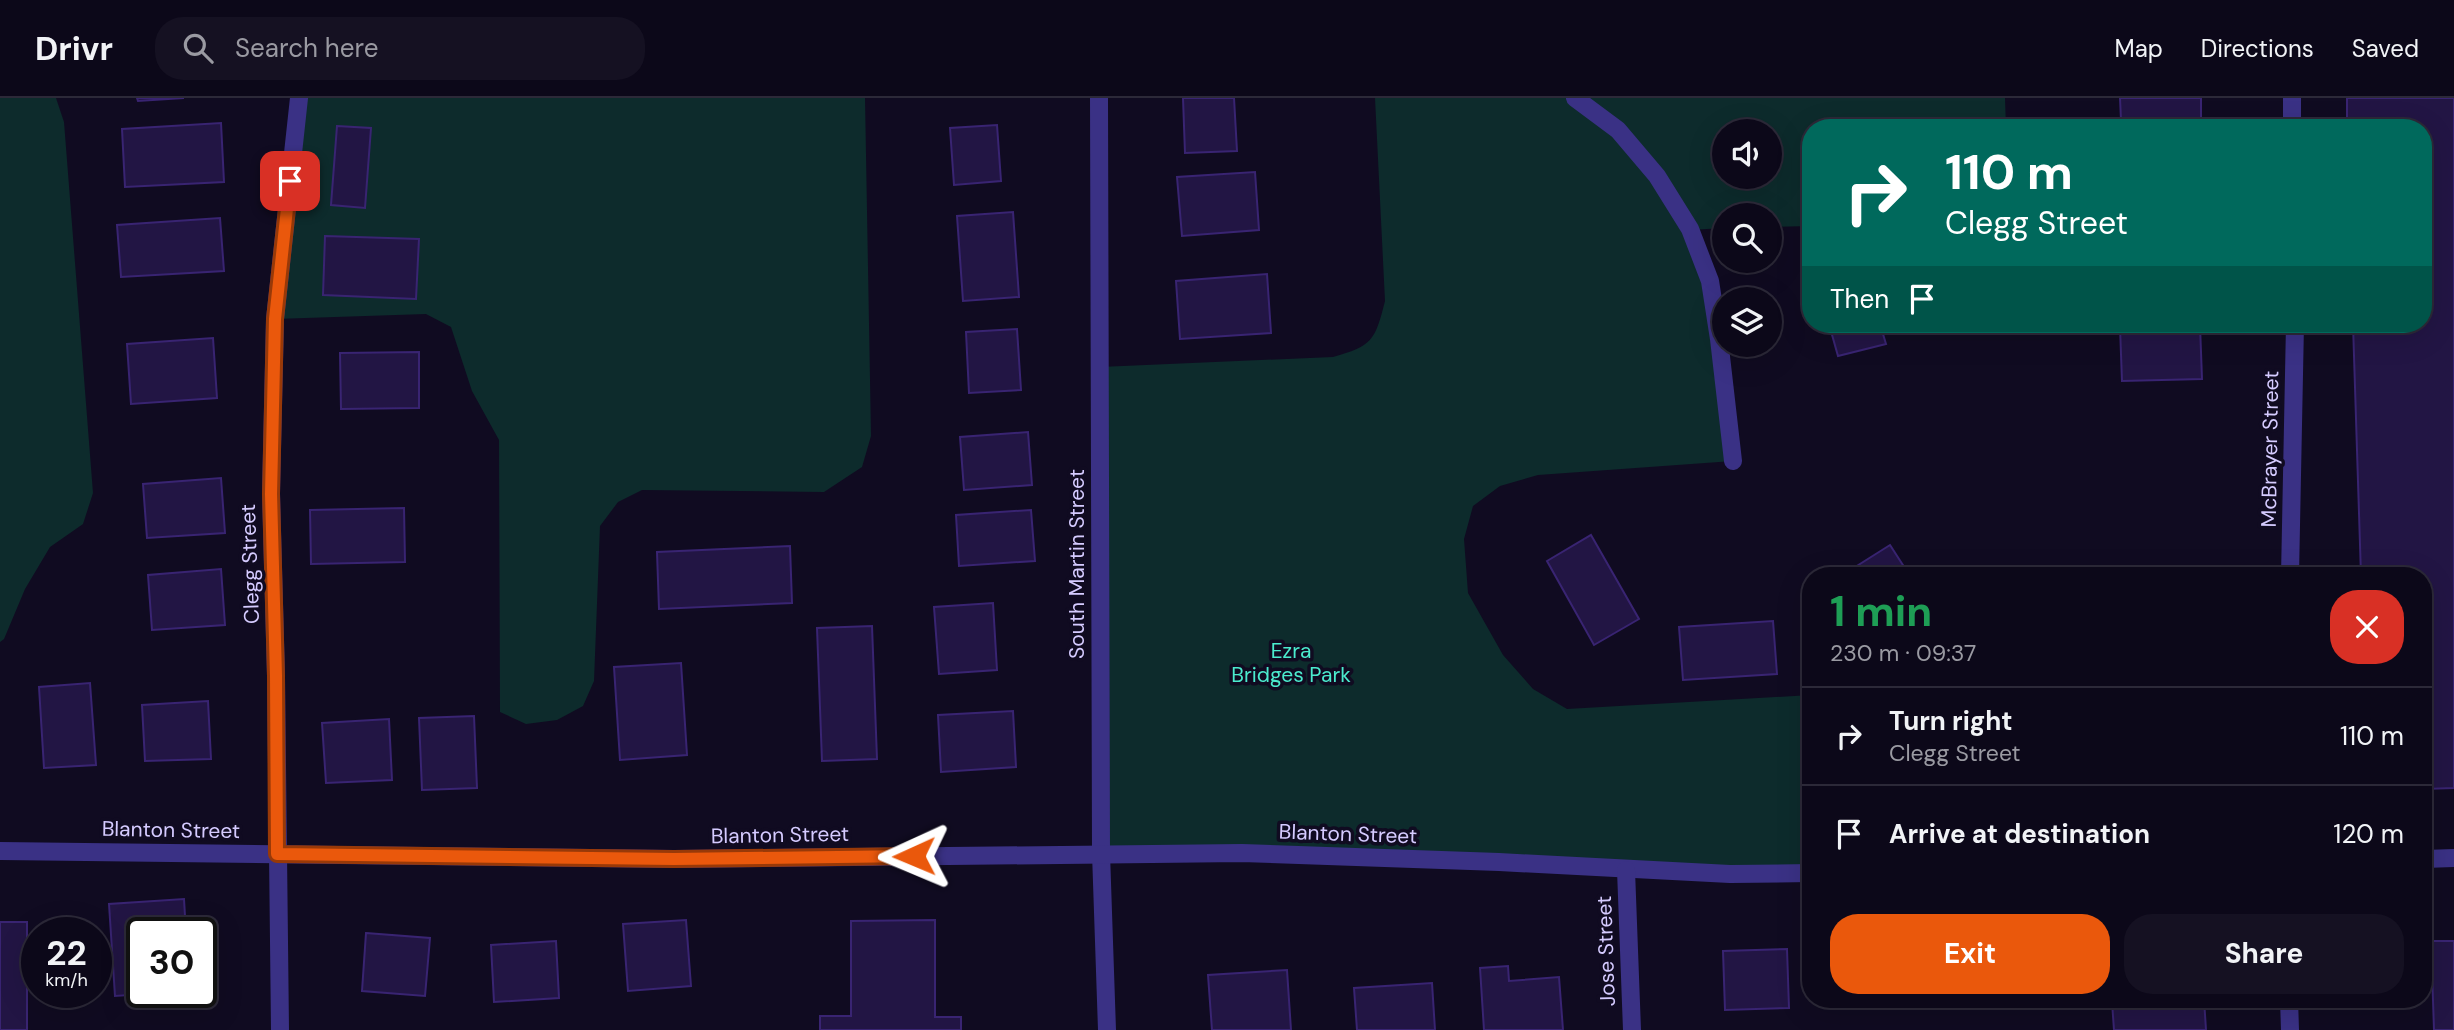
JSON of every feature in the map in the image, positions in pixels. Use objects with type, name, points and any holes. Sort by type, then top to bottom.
[{"type":"street","name":"Clegg Street","points":[[280,1030],[271,494],[275,319],[299,98]]},
{"type":"street","name":"South Martin Street","points":[[1100,98],[1101,853],[1107,1030]]},
{"type":"street","points":[[1575,98],[1618,130],[1657,176],[1690,229],[1710,281],[1733,461]]},
{"type":"street","points":[[2292,98],[2292,119]]},
{"type":"street","name":"McBrayer Street","points":[[2290,567],[2295,333]]},
{"type":"street","name":"Blanton Street","points":[[0,851],[674,859],[1242,853],[1730,874],[1802,873]]},
{"type":"street","points":[[2432,859],[2454,858]]},
{"type":"street","name":"Jose Street","points":[[1626,870],[1632,1030]]},
{"type":"street","points":[[2289,1008],[2290,1030]]},
{"type":"green space","points":[[0,98],[56,98],[64,122],[93,493],[83,524],[50,547],[25,589],[4,639],[0,642]]},
{"type":"green space","points":[[299,98],[865,98],[871,436],[862,467],[824,492],[642,490],[618,502],[600,526],[594,681],[583,706],[557,720],[526,724],[500,712],[499,440],[472,391],[451,327],[426,314],[275,319]]},
{"type":"green space","name":"Ezra Bridges Park","points":[[1375,98],[2005,98],[2006,119],[1802,119],[1802,226],[1782,227],[1782,203],[1712,203],[1712,229],[1690,230],[1710,281],[1712,357],[1720,357],[1733,461],[1538,475],[1500,486],[1473,506],[1464,539],[1468,593],[1503,655],[1533,689],[1567,709],[1802,696],[1802,873],[1101,853],[1100,367],[1333,357],[1364,345],[1374,333],[1385,301]]},
{"type":"building","points":[[137,98],[184,98],[138,101]]},
{"type":"building","points":[[1183,98],[1234,98],[1237,151],[1185,153]]},
{"type":"building","points":[[2120,98],[2201,98],[2201,118],[2121,119]]},
{"type":"building","points":[[2347,98],[2454,98],[2454,788],[2432,789],[2432,567],[2361,567],[2353,333],[2432,333],[2432,119],[2347,119]]},
{"type":"building","points":[[221,123],[224,182],[125,187],[122,129]]},
{"type":"building","points":[[997,125],[1001,181],[954,185],[950,128]]},
{"type":"building","points":[[337,126],[371,128],[365,208],[331,205]]},
{"type":"building","points":[[1255,172],[1259,230],[1182,236],[1177,177]]},
{"type":"building","points":[[1013,212],[1019,297],[963,301],[957,216]]},
{"type":"building","points":[[220,218],[224,271],[121,277],[117,225]]},
{"type":"building","points":[[325,236],[419,239],[416,299],[323,295]]},
{"type":"building","points":[[1267,274],[1271,333],[1180,339],[1176,281]]},
{"type":"building","points":[[1017,329],[1021,390],[969,393],[966,332]]},
{"type":"building","points":[[1832,333],[1883,333],[1886,344],[1838,356]]},
{"type":"building","points":[[2120,333],[2200,333],[2202,379],[2122,381]]},
{"type":"building","points":[[213,338],[217,398],[131,404],[127,344]]},
{"type":"building","points":[[419,352],[419,408],[341,409],[340,353]]},
{"type":"building","points":[[1028,432],[1032,485],[964,490],[960,437]]},
{"type":"building","points":[[221,478],[225,533],[147,538],[143,484]]},
{"type":"building","points":[[404,508],[405,562],[311,564],[310,510]]},
{"type":"building","points":[[1031,510],[1035,561],[959,566],[956,515]]},
{"type":"building","points":[[1591,535],[1639,619],[1594,645],[1547,561]]},
{"type":"building","points":[[1890,545],[1904,567],[1855,567]]},
{"type":"building","points":[[790,546],[792,603],[659,609],[657,552]]},
{"type":"building","points":[[221,569],[225,625],[152,630],[148,575]]},
{"type":"building","points":[[993,603],[997,670],[939,674],[934,607]]},
{"type":"building","points":[[1773,621],[1777,674],[1683,680],[1679,627]]},
{"type":"building","points":[[872,626],[877,759],[822,761],[817,628]]},
{"type":"building","points":[[681,663],[687,755],[620,760],[614,667]]},
{"type":"building","points":[[90,683],[96,765],[44,768],[39,687]]},
{"type":"building","points":[[208,701],[211,759],[145,761],[142,705]]},
{"type":"building","points":[[1013,711],[1016,767],[941,772],[938,715]]},
{"type":"building","points":[[474,716],[477,788],[422,790],[419,718]]},
{"type":"building","points":[[389,719],[392,780],[326,783],[322,723]]},
{"type":"building","points":[[184,899],[185,917],[126,917],[126,995],[115,996],[112,917],[109,904]]},
{"type":"building","points":[[686,920],[691,986],[628,991],[623,924]]},
{"type":"building","points":[[935,920],[935,1017],[961,1017],[961,1030],[820,1030],[820,1016],[851,1016],[851,921]]},
{"type":"building","points":[[0,922],[21,922],[21,1008],[27,1008],[27,1030],[0,1030]]},
{"type":"building","points":[[366,933],[430,938],[425,996],[362,991]]},
{"type":"building","points":[[556,941],[559,998],[494,1002],[491,945]]},
{"type":"building","points":[[2432,941],[2454,941],[2454,1030],[2434,1030]]},
{"type":"building","points":[[1787,949],[1789,1008],[1725,1010],[1723,951]]},
{"type":"building","points":[[1508,966],[1509,981],[1559,977],[1563,1030],[1484,1030],[1480,968]]},
{"type":"building","points":[[1287,970],[1291,1030],[1212,1030],[1208,975]]},
{"type":"building","points":[[1432,983],[1435,1030],[1357,1030],[1354,988]]},
{"type":"building","points":[[2112,1008],[2205,1008],[2206,1030],[2114,1030]]},
{"type":"route","points":[[290,181],[275,319],[271,494],[277,854],[674,859],[914,856]]}]
